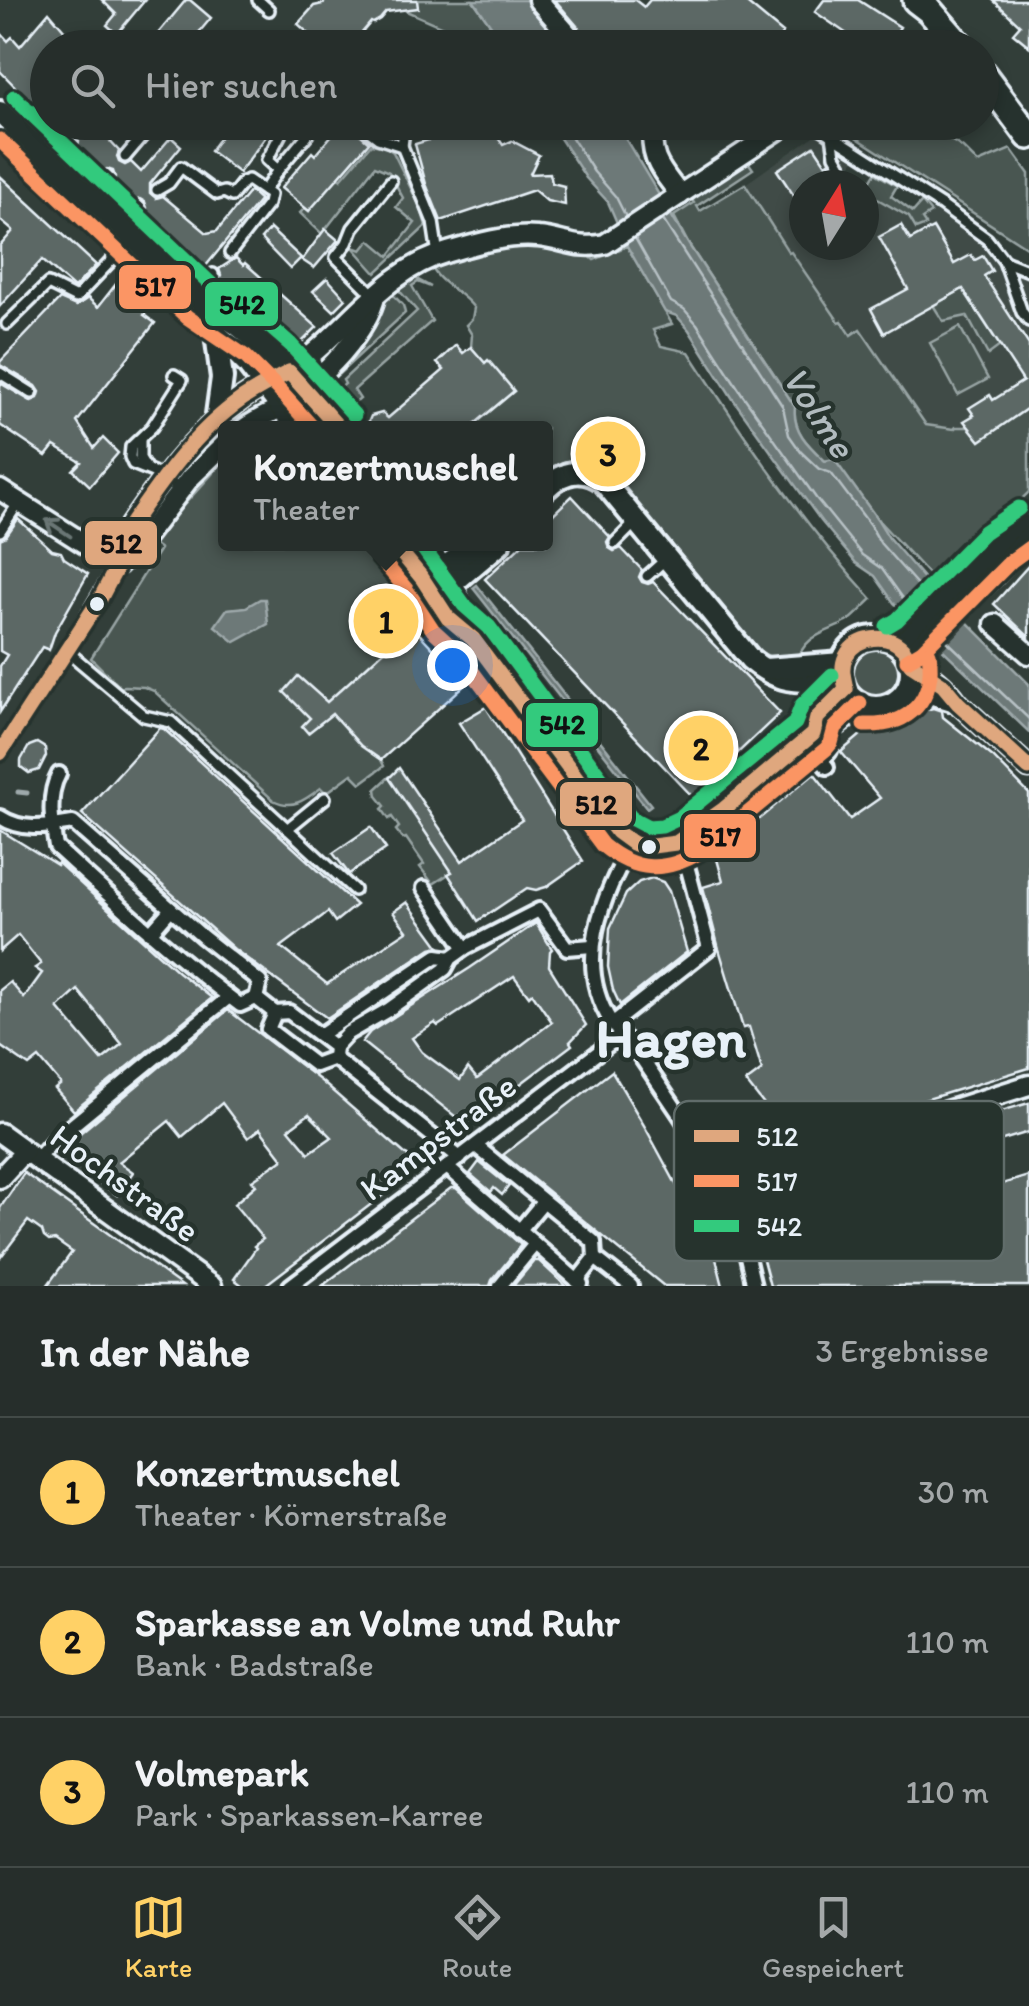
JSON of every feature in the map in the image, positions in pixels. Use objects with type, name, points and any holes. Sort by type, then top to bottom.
[{"type":"main road","points":[[922,3],[946,30]]},
{"type":"main road","points":[[999,96],[1029,136]]},
{"type":"street","points":[[538,0],[564,30]]},
{"type":"street","points":[[0,112],[198,299],[250,332],[333,421]]},
{"type":"street","points":[[651,140],[654,158],[673,199]]},
{"type":"street","points":[[118,565],[121,541],[164,478],[216,422],[242,399],[310,356],[406,269],[438,255],[528,236],[588,247],[604,244],[763,140]]},
{"type":"street","points":[[257,421],[304,389],[348,344],[371,310],[375,296]]},
{"type":"street","points":[[198,299],[215,332],[248,365],[291,421]]},
{"type":"street","points":[[215,332],[222,378],[216,422]]},
{"type":"street","points":[[0,752],[97,604],[118,565],[136,549],[180,490],[218,452]]},
{"type":"street","points":[[553,482],[564,473],[585,472],[604,482],[750,659],[764,669],[790,681],[844,679]]},
{"type":"street","points":[[0,490],[118,565]]},
{"type":"street","points":[[956,600],[998,546],[1029,525]]},
{"type":"street","points":[[844,679],[854,698],[865,705],[891,703],[905,690],[911,675],[909,649],[956,600],[1029,536]]},
{"type":"street","points":[[400,551],[458,631],[473,639],[617,832],[632,843],[656,847],[690,835],[813,734],[828,732],[865,705]]},
{"type":"street","points":[[429,551],[448,576],[470,622],[473,639]]},
{"type":"street","points":[[448,576],[470,551]]},
{"type":"street","points":[[429,588],[488,551]]},
{"type":"street","points":[[995,624],[1029,654]]},
{"type":"street","points":[[813,734],[817,718],[844,679],[850,649],[860,641],[883,638],[909,649],[958,703],[1029,768]]},
{"type":"street","points":[[905,690],[958,703]]},
{"type":"street","points":[[813,734],[830,751],[822,760],[827,767]]},
{"type":"street","points":[[60,774],[55,781],[51,811],[56,847],[150,933],[229,997],[240,1005],[256,998]]},
{"type":"street","points":[[0,818],[26,828],[72,824],[260,982],[256,998]]},
{"type":"street","points":[[632,843],[596,922],[592,946],[596,989],[616,1029],[639,1054],[674,1107]]},
{"type":"street","name":"Kampstraße","points":[[290,1286],[476,1146],[708,948],[685,858],[676,843]]},
{"type":"street","points":[[424,888],[465,948]]},
{"type":"street","points":[[150,933],[171,909]]},
{"type":"street","points":[[275,1013],[268,1029],[315,1064],[334,1052],[348,1034],[445,968],[465,948],[539,910],[567,948],[592,946]]},
{"type":"street","points":[[320,1035],[437,956],[451,958]]},
{"type":"street","points":[[0,1178],[52,1142],[229,997]]},
{"type":"street","points":[[256,998],[275,1013],[289,1012],[320,1035],[334,1052],[460,1158]]},
{"type":"street","points":[[978,1101],[1029,1085]]},
{"type":"street","name":"Hochstraße","points":[[0,1133],[212,1286]]},
{"type":"street","points":[[447,1168],[580,1284],[594,1258],[594,1242],[476,1146]]},
{"type":"street","points":[[519,1230],[544,1202]]},
{"type":"street","points":[[500,1286],[535,1244]]},
{"type":"street","points":[[594,1258],[631,1286]]},
{"type":"street","points":[[747,1261],[754,1286]]},
{"type":"lane","points":[[258,0],[269,10]]},
{"type":"lane","points":[[125,157],[139,140]]},
{"type":"lane","points":[[277,140],[266,160],[278,170]]},
{"type":"lane","points":[[264,190],[303,140]]},
{"type":"lane","points":[[384,140],[402,146]]},
{"type":"lane","points":[[403,140],[433,222],[438,255]]},
{"type":"lane","points":[[833,140],[844,170]]},
{"type":"lane","points":[[838,140],[987,239],[1004,260],[1022,312],[1029,321]]},
{"type":"lane","points":[[54,164],[71,142]]},
{"type":"lane","points":[[157,190],[170,183],[181,167],[216,194],[232,196],[248,180],[270,195],[268,204],[230,253]]},
{"type":"lane","points":[[91,198],[107,177]]},
{"type":"lane","points":[[375,296],[336,257],[353,228],[392,181]]},
{"type":"lane","points":[[7,324],[48,284],[76,298],[127,232],[140,207]]},
{"type":"lane","points":[[1004,260],[1029,271]]},
{"type":"lane","points":[[198,299],[213,274]]},
{"type":"lane","points":[[0,373],[32,393]]},
{"type":"lane","points":[[174,375],[182,380],[152,428],[131,447],[130,460],[180,490]]},
{"type":"lane","points":[[0,530],[19,502]]},
{"type":"lane","points":[[615,542],[636,522]]},
{"type":"lane","points":[[647,576],[666,559]]},
{"type":"lane","points":[[67,650],[144,716],[171,722],[354,890]]},
{"type":"lane","points":[[286,829],[325,798]]},
{"type":"shaded area","points":[[407,0],[473,0],[494,30],[446,30],[406,11]]},
{"type":"shaded area","points":[[808,140],[826,140],[855,159],[849,169],[789,170],[789,254],[745,184]]},
{"type":"shaded area","points":[[860,140],[951,140],[978,163],[1011,149],[1029,174],[1029,249]]},
{"type":"shaded area","points":[[371,144],[393,152],[426,226],[376,273],[353,247],[362,250],[370,240],[389,256],[415,223],[396,207],[403,198],[389,172],[375,166],[322,234],[300,213],[305,208],[309,211],[334,173],[341,179]]},
{"type":"shaded area","points":[[746,159],[753,169],[697,206],[700,211],[745,184],[789,253],[789,260],[796,260],[851,335],[860,329],[926,425],[969,427],[980,440],[1029,407],[1029,492],[954,565],[933,579],[878,520],[834,460],[825,461],[803,437],[796,423],[795,407],[674,216],[694,203],[690,197]]},
{"type":"shaded area","points":[[879,175],[897,186],[891,196],[913,212],[922,202],[931,213],[922,219],[926,225],[916,229],[909,217],[879,200]]},
{"type":"shaded area","points":[[879,193],[921,218],[942,206],[999,256],[1029,271],[1029,407],[980,441],[957,427],[931,427],[921,421],[851,340],[796,260],[879,260]]},
{"type":"shaded area","points":[[526,243],[587,254],[594,260],[627,246],[672,324],[653,330],[661,346],[689,352],[798,510],[872,599],[847,622],[804,646],[797,663],[775,659],[761,652],[603,466],[573,460],[553,468],[553,421],[478,421],[514,391],[489,361],[485,363],[471,347],[472,335],[466,325],[474,308],[431,265]]},
{"type":"shaded area","points":[[411,276],[431,287],[418,282],[412,286],[432,321],[354,390],[360,399],[353,405],[348,401],[345,404],[339,399],[343,380],[417,311],[398,289]]},
{"type":"shaded area","points":[[963,289],[1000,346],[988,355],[967,316],[943,321],[933,305]]},
{"type":"shaded area","points":[[392,294],[405,313],[339,374],[333,368]]},
{"type":"shaded area","points":[[960,327],[988,379],[958,395],[930,343]]},
{"type":"shaded area","points":[[218,468],[218,551],[364,551],[383,564],[417,607],[412,626],[392,643],[362,746],[384,766],[361,783],[352,774],[326,793],[321,788],[293,804],[273,800],[154,691],[144,687],[121,688],[91,658],[160,549],[153,544]]},
{"type":"shaded area","points":[[876,649],[892,656],[899,672],[892,688],[876,695],[860,688],[853,672],[860,656]]},
{"type":"shaded area","points":[[389,777],[452,872],[433,884],[420,867],[424,864],[396,830],[399,827],[382,809],[385,806],[376,789]]},
{"type":"water","points":[[473,0],[527,0],[553,30],[494,30]]},
{"type":"water","points":[[561,140],[626,140],[689,245],[795,407],[796,423],[803,437],[825,461],[834,459],[889,538],[926,581],[1029,684],[1029,732],[894,603],[875,576],[856,563],[821,521],[733,399],[689,330],[677,316],[665,312],[627,246],[608,202],[586,178]]},
{"type":"water","points":[[477,585],[651,805],[647,808],[473,588]]},
{"type":"water","points":[[265,599],[268,624],[235,642],[215,626],[227,609],[246,607]]},
{"type":"pier","points":[[932,579],[972,619],[939,653],[898,614]]},
{"type":"building","points":[[102,0],[145,0],[120,30],[107,25],[116,14]]},
{"type":"building","points":[[186,0],[211,18],[201,30],[161,30]]},
{"type":"building","points":[[326,0],[417,0],[418,8],[386,12],[364,30],[305,30],[298,24],[314,6]]},
{"type":"building","points":[[555,0],[635,0],[644,7],[650,0],[743,0],[779,30],[581,30]]},
{"type":"building","points":[[824,0],[858,0],[900,27],[841,30],[815,12]]},
{"type":"building","points":[[993,0],[1029,0],[1029,46],[1013,33],[1020,25]]},
{"type":"building","points":[[49,12],[64,30],[34,30]]},
{"type":"building","points":[[0,32],[20,46],[30,34],[30,102],[0,71]]},
{"type":"building","points":[[109,140],[119,151],[119,162],[131,162],[141,172],[168,140],[174,140],[181,146],[150,184],[150,193],[156,198],[163,196],[207,233],[217,231],[250,191],[260,200],[205,267],[145,212],[145,202],[134,201],[113,182],[113,171],[101,171],[77,148],[79,142]]},
{"type":"building","points":[[218,140],[263,140],[239,173],[210,151]]},
{"type":"building","points":[[328,140],[369,142],[309,211],[281,188],[312,152],[315,155]]},
{"type":"building","points":[[429,140],[500,140],[503,145],[512,141],[539,155],[530,174],[550,173],[552,183],[564,186],[565,205],[547,201],[534,190],[441,221],[415,144]]},
{"type":"building","points":[[814,146],[834,170],[789,170],[789,188],[777,170]]},
{"type":"building","points":[[0,176],[96,265],[74,288],[42,260],[0,306],[0,246],[13,231],[0,220]]},
{"type":"building","points":[[901,225],[910,240],[933,228],[954,264],[971,255],[975,260],[983,256],[992,271],[984,276],[1029,345],[1029,407],[980,441],[964,421],[974,415],[969,408],[990,395],[993,400],[1023,381],[963,289],[884,333],[871,309],[908,289],[879,237]]},
{"type":"building","points":[[270,229],[301,258],[290,269],[261,239]]},
{"type":"building","points":[[325,229],[338,240],[314,268],[302,260]]},
{"type":"building","points":[[236,258],[317,327],[293,351],[219,279],[219,269]]},
{"type":"building","points":[[127,270],[148,287],[145,291],[155,299],[144,315],[155,323],[77,422],[94,448],[103,438],[118,453],[90,486],[73,470],[81,462],[54,446],[46,456],[0,425],[0,383],[31,401],[40,392],[0,362],[60,299],[76,306],[88,298],[98,307]]},
{"type":"building","points":[[327,278],[346,299],[334,311],[313,291]]},
{"type":"building","points":[[456,345],[463,353],[471,347],[485,363],[488,360],[514,391],[478,421],[369,421],[371,416],[382,413],[388,418],[444,370],[437,363]]},
{"type":"building","points":[[572,496],[610,537],[609,548],[621,548],[642,570],[642,582],[653,582],[780,713],[692,796],[485,579],[515,551],[553,551],[553,514]]},
{"type":"building","points":[[18,519],[52,550],[61,552],[88,574],[49,650],[42,647],[0,712],[0,666],[7,655],[0,651],[0,539]]},
{"type":"building","points":[[1029,565],[1029,637],[994,604]]},
{"type":"building","points":[[363,601],[380,602],[412,626],[466,684],[381,760],[361,746],[332,714],[308,733],[302,726],[310,718],[284,692],[298,676],[327,702],[392,643],[377,632]]},
{"type":"building","points":[[486,707],[583,861],[546,887],[527,888],[478,921],[448,874],[452,872],[389,778],[399,768],[462,861],[522,820],[459,723]]},
{"type":"building","points":[[933,708],[942,711],[943,717],[993,757],[1029,794],[1029,1068],[921,1101],[761,1101],[746,1082],[762,1070],[749,1027],[743,1028],[703,887],[723,881],[717,859],[747,825],[814,773],[850,819],[880,798],[841,752],[862,734],[859,729]]},
{"type":"building","points":[[160,728],[356,905],[335,922],[328,912],[281,947],[327,984],[407,931],[393,912],[407,902],[439,946],[327,1018],[234,949],[82,814]]},
{"type":"building","points":[[37,743],[45,748],[46,756],[39,770],[29,773],[21,767],[21,760],[29,746]]},
{"type":"building","points":[[371,827],[386,849],[349,874],[333,853]]},
{"type":"building","points":[[0,830],[58,863],[212,998],[74,1111],[55,1089],[61,1084],[39,1058],[29,1066],[0,1046],[0,990],[10,982],[24,998],[42,973],[35,968],[41,964],[18,935],[0,951]],"holes":[[[78,990],[122,1044],[102,1060],[58,1008]]]},
{"type":"building","points":[[652,878],[663,882],[669,891],[687,952],[620,1005],[608,967],[610,928],[626,894],[639,882]]},
{"type":"building","points":[[536,923],[552,949],[549,966],[586,1025],[570,1042],[572,1045],[466,1125],[362,1042],[370,1032]],"holes":[[[514,976],[529,996],[532,993],[552,1022],[477,1079],[468,1068],[460,1080],[422,1052],[412,1038],[435,1023],[438,1026]]]},
{"type":"building","points":[[228,1010],[321,1081],[420,1167],[264,1286],[243,1286],[234,1279],[254,1246],[263,1239],[234,1204],[256,1185],[252,1180],[283,1159],[260,1129],[248,1138],[222,1103],[182,1137],[169,1121],[119,1162],[133,1172],[117,1195],[57,1152]],"holes":[[[309,1114],[332,1137],[309,1153],[289,1129]]]},
{"type":"building","points":[[612,1071],[674,1180],[674,1261],[717,1261],[723,1286],[664,1286],[503,1155]]},
{"type":"building","points":[[1029,1103],[1029,1132],[1004,1140],[1004,1110]]},
{"type":"building","points":[[479,1162],[509,1186],[502,1195],[494,1188],[491,1192],[470,1174]]},
{"type":"building","points":[[24,1173],[182,1286],[47,1286],[72,1252],[55,1240],[49,1241],[28,1221],[0,1258],[0,1208]]},
{"type":"building","points":[[1029,1176],[1029,1286],[770,1286],[763,1261],[1004,1261],[1004,1183]]},
{"type":"building","points":[[456,1188],[521,1245],[490,1286],[322,1286]]},
{"type":"building","points":[[534,1261],[539,1261],[566,1286],[513,1286]]},
{"type":"waterway","points":[[18,792],[27,793]]},
{"type":"transit line","name":"542","points":[[14,97],[30,112]]},
{"type":"transit line","name":"517","points":[[0,140],[187,317],[246,357],[307,421]]},
{"type":"transit line","name":"542","points":[[59,140],[213,286],[252,311],[290,344],[354,415]]},
{"type":"transit line","name":"512","points":[[289,372],[333,421]]},
{"type":"transit line","name":"512","points":[[0,753],[100,599],[118,565],[125,533],[164,478],[224,413],[289,372]]},
{"type":"transit line","name":"542","points":[[887,626],[984,532],[1019,508]]},
{"type":"transit line","name":"517","points":[[907,660],[922,651],[1011,561],[1029,548]]},
{"type":"transit line","name":"512","points":[[400,551],[448,618],[473,639],[617,832],[632,843],[645,847],[676,843],[724,809],[813,734],[817,718],[846,689]]},
{"type":"transit line","name":"542","points":[[425,551],[464,605],[489,627],[631,818],[648,827],[679,818],[795,723],[802,705],[832,675]]},
{"type":"transit line","name":"517","points":[[379,557],[433,630],[459,654],[602,845],[639,865],[663,866],[702,851],[826,749],[835,728],[860,703]]},
{"type":"transit line","name":"512","points":[[846,689],[844,660],[851,649],[864,641],[889,640],[904,651],[911,664]]},
{"type":"transit line","name":"517","points":[[864,725],[895,721],[916,707],[928,684],[929,653]]},
{"type":"transit line","name":"512","points":[[911,664],[943,685],[1029,768]]},
{"type":"place","name":"Volmepark","points":[[608,454]]},
{"type":"place","name":"Konzertmuschel","points":[[386,621]]},
{"type":"place","name":"Sparkasse an Volme und Ruhr","points":[[701,748]]},
{"type":"district","name":"Hagen","points":[[671,1038]]},
{"type":"water label","name":"Volme","points":[[819,412]]}]
